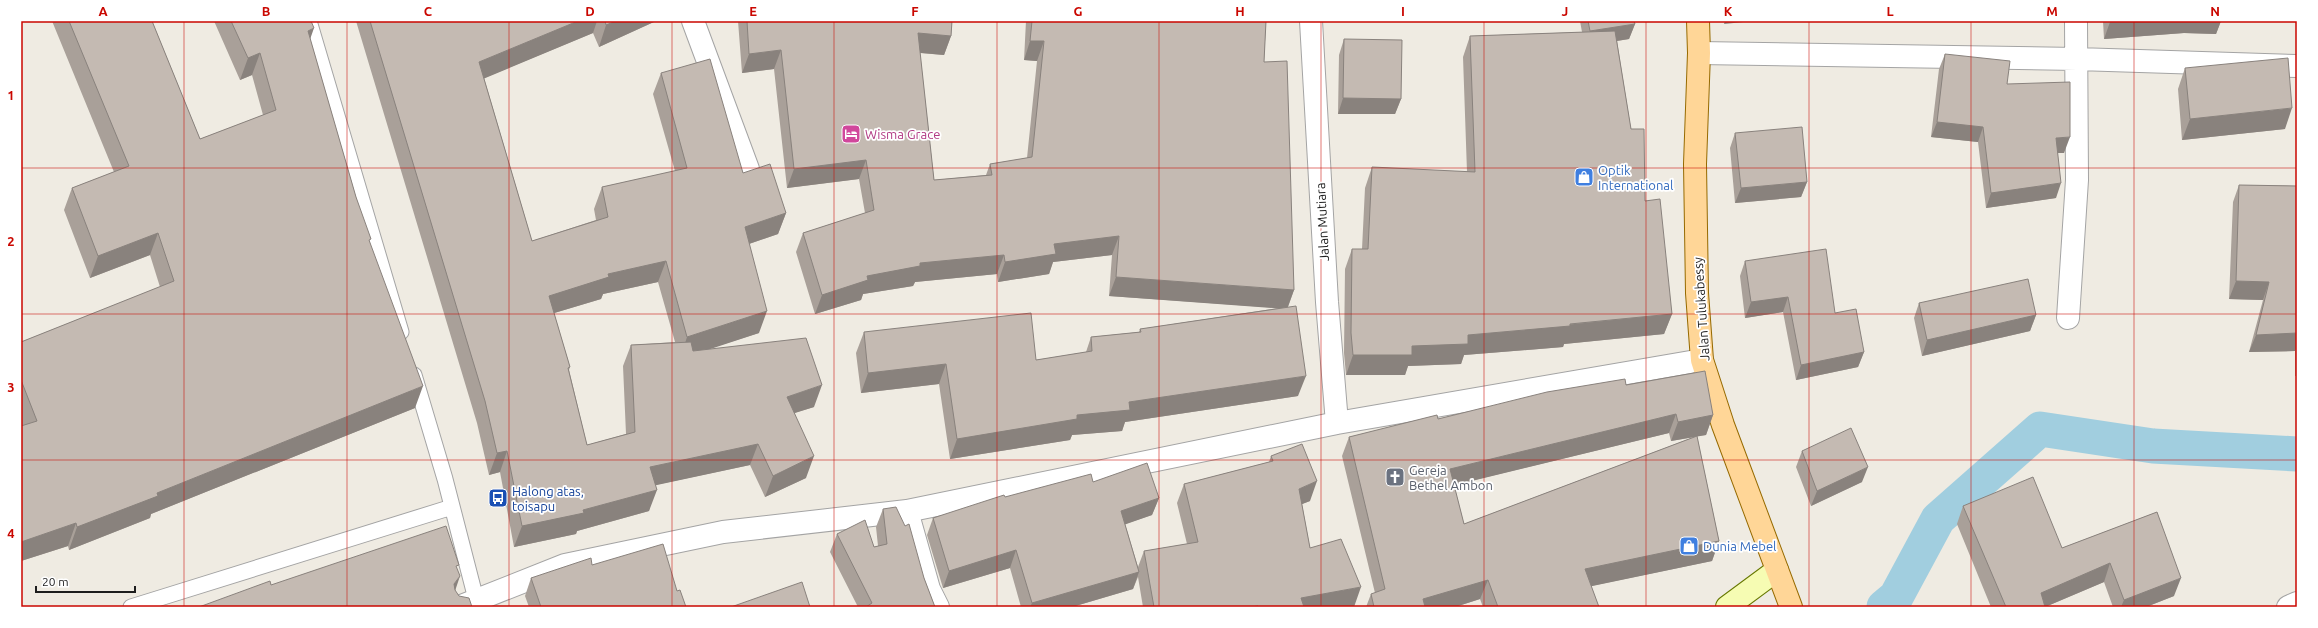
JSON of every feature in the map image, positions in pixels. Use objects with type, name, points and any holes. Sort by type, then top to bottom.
[{"type":"main road","name":"Jalan Tulukabessy","points":[[1698,21],[1699,53],[1695,164],[1697,293],[1702,360],[1723,425],[1791,607]]},
{"type":"street","points":[[693,21],[748,169]]},
{"type":"street","name":"Jalan Mutiara","points":[[1311,21],[1326,294],[1337,423]]},
{"type":"street","points":[[2068,318],[2077,180],[2076,21]]},
{"type":"street","points":[[1699,53],[2077,59],[2297,66]]},
{"type":"street","points":[[471,605],[565,565],[715,534],[907,511],[1337,423],[1702,360]]},
{"type":"street","points":[[907,511],[929,589],[938,607]]},
{"type":"street","points":[[1727,607],[1777,570]]},
{"type":"street","points":[[2288,607],[2297,603]]},
{"type":"lane","points":[[309,21],[404,343]]},
{"type":"lane","points":[[409,358],[452,507],[471,605]]},
{"type":"lane","points":[[131,607],[452,507]]},
{"type":"building","points":[[69,21],[152,21],[200,139],[276,110],[260,53],[248,58],[231,21],[311,21],[314,28],[308,31],[356,197],[371,239],[369,240],[423,386],[157,493],[158,496],[77,527],[76,523],[21,542],[21,426],[37,421],[21,380],[21,342],[174,281],[158,233],[98,256],[72,188],[129,166]]},
{"type":"building","points":[[370,21],[578,21],[479,62],[532,241],[608,217],[602,187],[687,168],[661,73],[710,59],[743,173],[770,164],[786,213],[745,227],[767,311],[687,337],[666,261],[608,274],[609,277],[549,296],[570,367],[568,368],[587,445],[635,432],[631,345],[691,342],[693,351],[806,338],[822,385],[787,397],[814,456],[773,476],[758,444],[650,467],[657,490],[583,510],[584,513],[522,526],[507,451],[497,453],[485,401]]},
{"type":"building","points":[[605,21],[616,21],[606,25]]},
{"type":"building","points":[[747,21],[952,21],[951,36],[918,33],[934,180],[992,175],[990,164],[1032,157],[1044,41],[1030,41],[1032,21],[1266,21],[1264,62],[1287,61],[1294,290],[1116,277],[1119,236],[1054,244],[1056,254],[1005,262],[1004,255],[920,263],[920,266],[867,276],[868,280],[822,295],[803,233],[874,210],[866,160],[794,169],[781,50],[749,54]]},
{"type":"building","points":[[1588,21],[1634,21],[1635,24],[1590,31]]},
{"type":"building","points":[[1615,31],[1631,129],[1644,129],[1645,201],[1660,199],[1672,314],[1570,324],[1570,326],[1468,335],[1468,344],[1412,346],[1412,355],[1353,355],[1351,333],[1352,249],[1368,249],[1372,167],[1475,172],[1470,36]]},
{"type":"building","points":[[1344,39],[1402,40],[1401,99],[1343,98]]},
{"type":"building","points":[[1945,54],[2010,61],[2007,84],[2070,82],[2070,137],[2056,138],[2061,183],[1991,193],[1983,127],[1937,122]]},
{"type":"building","points":[[2288,58],[2292,108],[2190,119],[2185,68]]},
{"type":"building","points":[[1802,127],[1807,182],[1741,188],[1735,133]]},
{"type":"building","points":[[2239,185],[2297,186],[2297,333],[2256,335],[2269,282],[2236,281]]},
{"type":"building","points":[[1826,249],[1835,313],[1856,309],[1864,352],[1801,365],[1788,297],[1751,302],[1745,261]]},
{"type":"building","points":[[2028,279],[2036,315],[1927,340],[1919,303]]},
{"type":"building","points":[[1296,306],[1306,376],[1129,402],[1130,410],[1077,415],[1077,419],[957,439],[946,364],[868,373],[864,332],[1031,313],[1036,360],[1092,351],[1091,337],[1141,332],[1140,329]]},
{"type":"building","points":[[1705,371],[1713,415],[1678,422],[1676,414],[1450,469],[1464,524],[1697,436],[1719,541],[1585,569],[1599,607],[1498,607],[1488,580],[1423,599],[1425,607],[1374,607],[1371,594],[1385,589],[1349,437],[1437,415],[1438,419],[1547,392],[1625,379],[1626,385]]},
{"type":"building","points":[[1851,428],[1868,467],[1817,491],[1802,451]]},
{"type":"building","points":[[1302,444],[1317,481],[1299,489],[1310,548],[1341,539],[1361,587],[1301,598],[1304,607],[1154,607],[1144,551],[1198,542],[1184,484],[1273,461],[1271,456]]},
{"type":"building","points":[[1147,463],[1159,498],[1121,511],[1139,572],[1032,603],[1016,550],[949,571],[933,518],[1004,495],[1005,497],[1091,474],[1093,482]]},
{"type":"building","points":[[2033,477],[2062,548],[2157,512],[2181,578],[2124,600],[2110,563],[2041,593],[2045,607],[2006,607],[1963,506]]},
{"type":"building","points":[[896,507],[905,526],[909,524],[924,578],[935,607],[866,607],[872,603],[837,534],[865,520],[874,547],[887,544],[883,509]]},
{"type":"building","points":[[446,526],[459,565],[456,566],[460,576],[454,584],[455,590],[459,596],[469,598],[472,607],[199,607],[270,581],[271,585]]},
{"type":"building","points":[[663,544],[677,591],[680,590],[686,607],[541,607],[531,578],[591,558],[592,565]]},
{"type":"building","points":[[802,582],[810,607],[731,607]]},
{"type":"waterway","points":[[1884,607],[1896,597],[1938,519],[2040,429],[2153,446],[2297,454]]},
{"type":"place","name":"Wisma Grace","points":[[851,134]]},
{"type":"place","name":"Optik International","points":[[1584,177]]},
{"type":"place","name":"Gereja Bethel Ambon","points":[[1395,477]]},
{"type":"place","name":"Halong atas, toisapu","points":[[498,498]]},
{"type":"place","name":"Dunia Mebel","points":[[1689,546]]}]
